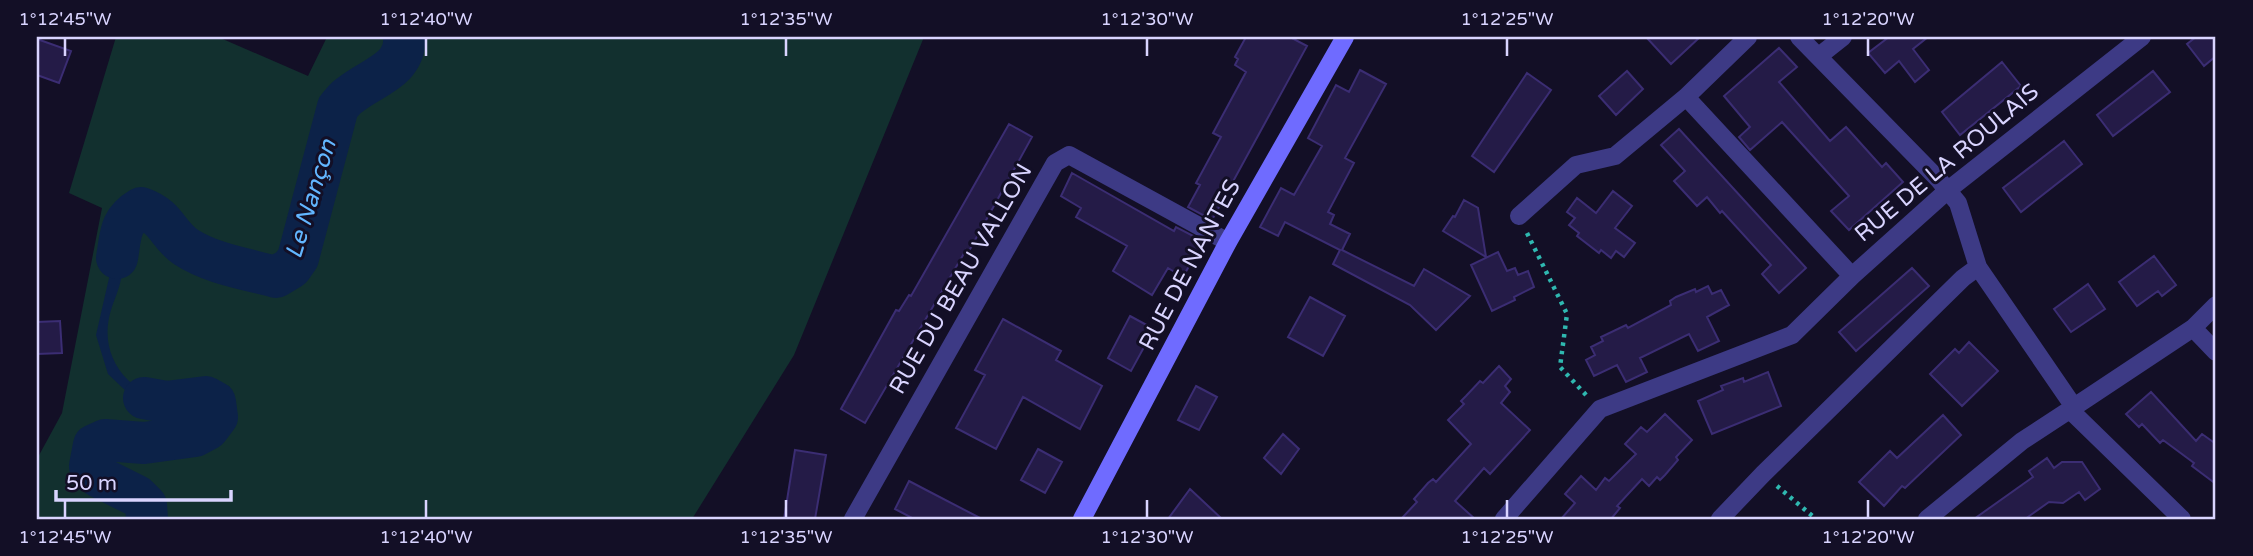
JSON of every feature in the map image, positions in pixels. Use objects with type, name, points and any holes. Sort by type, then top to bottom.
[{"type":"main road","name":"RUE DE NANTES","points":[[1082,519],[1228,242],[1345,37]]},
{"type":"street","points":[[1519,215],[1576,165],[1615,156],[1686,97],[1748,37]]},
{"type":"street","points":[[1799,37],[1948,190],[1958,203],[1978,267],[2072,409],[2173,513],[2182,519]]},
{"type":"street","points":[[1819,56],[1843,37]]},
{"type":"street","name":"RUE DE LA ROULAIS","points":[[1600,410],[1792,335],[1852,276],[1948,190],[2142,37]]},
{"type":"street","points":[[1686,97],[1852,276]]},
{"type":"street","name":"RUE DU BEAU VALLON","points":[[855,519],[1055,163],[1069,155],[1228,242]]},
{"type":"street","points":[[1720,519],[1963,278],[1978,267]]},
{"type":"street","points":[[1927,519],[2022,441],[2193,328],[2216,304]]},
{"type":"street","points":[[2193,328],[2216,352]]},
{"type":"street","points":[[1504,519],[1600,410]]},
{"type":"path","points":[[1519,215],[1567,314],[1560,367],[1600,410]]},
{"type":"path","points":[[1763,474],[1816,519]]},
{"type":"green space","points":[[116,37],[218,37],[308,76],[327,37],[924,37],[794,355],[692,519],[37,519],[37,459],[62,413],[102,208],[69,193]]},
{"type":"water","points":[[397,37],[409,37],[411,45],[385,84],[336,112],[302,267],[295,278],[274,290],[175,261],[143,220],[133,218],[123,233],[121,279],[108,329],[109,348],[121,373],[135,386],[155,398],[160,399],[193,384],[210,382],[229,386],[235,401],[234,414],[226,426],[199,445],[183,451],[154,457],[106,449],[91,453],[90,476],[136,483],[147,490],[149,519],[141,519],[139,503],[89,477],[81,469],[90,441],[150,447],[200,435],[213,417],[208,397],[162,404],[138,400],[108,374],[96,335],[112,265],[115,229],[126,213],[142,207],[172,242],[188,254],[270,280],[287,271],[296,255],[331,109],[343,96],[390,66],[396,58]]},
{"type":"building","points":[[1246,37],[1290,37],[1307,46],[1212,220],[1188,207],[1200,185],[1196,183],[1221,137],[1213,133],[1246,72],[1235,65],[1238,59],[1235,57]]},
{"type":"building","points":[[1646,37],[1700,37],[1671,64]]},
{"type":"building","points":[[1889,37],[1928,37],[1913,49],[1929,70],[1915,82],[1899,61],[1885,73],[1868,53]]},
{"type":"building","points":[[2196,37],[2216,37],[2216,56],[2204,66],[2187,44]]},
{"type":"building","points":[[37,39],[71,51],[59,83],[37,75]]},
{"type":"building","points":[[1779,48],[1797,67],[1779,82],[1830,141],[1846,127],[1882,167],[1886,163],[1903,182],[1849,230],[1831,211],[1849,196],[1782,122],[1750,150],[1739,137],[1750,127],[1724,96]]},
{"type":"building","points":[[2002,62],[2021,86],[1960,135],[1942,112]]},
{"type":"building","points":[[1360,70],[1386,84],[1345,158],[1354,163],[1328,212],[1334,215],[1330,224],[1350,234],[1342,250],[1414,286],[1424,269],[1470,296],[1436,330],[1410,305],[1333,264],[1340,250],[1285,222],[1278,236],[1260,227],[1281,188],[1294,195],[1322,146],[1308,138],[1336,85],[1349,92]]},
{"type":"building","points":[[1627,71],[1643,89],[1616,115],[1599,96]]},
{"type":"building","points":[[2153,71],[2170,92],[2113,136],[2097,115]]},
{"type":"building","points":[[1527,73],[1551,90],[1494,172],[1472,156]]},
{"type":"building","points":[[1009,124],[1032,137],[969,251],[966,250],[865,423],[841,409],[896,310],[899,311],[909,295],[911,296]]},
{"type":"building","points":[[1679,129],[1806,268],[1779,293],[1762,274],[1771,265],[1722,211],[1720,213],[1707,197],[1697,206],[1674,181],[1685,171],[1661,145]]},
{"type":"building","points":[[2064,141],[2082,164],[2021,212],[2003,188]]},
{"type":"building","points":[[1072,173],[1174,231],[1176,227],[1201,240],[1183,277],[1168,268],[1152,295],[1113,271],[1127,246],[1076,217],[1081,208],[1061,196]]},
{"type":"building","points":[[1613,191],[1632,206],[1615,228],[1635,243],[1624,257],[1616,251],[1611,258],[1601,250],[1599,253],[1577,236],[1579,233],[1569,225],[1575,218],[1567,212],[1577,198],[1596,213]]},
{"type":"building","points":[[1464,200],[1478,208],[1486,257],[1443,231]]},
{"type":"building","points":[[1498,252],[1507,271],[1515,268],[1518,275],[1528,271],[1534,287],[1492,311],[1471,265]]},
{"type":"building","points":[[2154,256],[2176,285],[2162,296],[2158,291],[2137,306],[2119,282]]},
{"type":"building","points":[[1912,268],[1929,286],[1856,351],[1839,332]]},
{"type":"building","points":[[2088,284],[2105,309],[2071,332],[2054,309]]},
{"type":"building","points":[[1708,286],[1712,294],[1721,290],[1729,305],[1707,317],[1719,341],[1698,351],[1689,334],[1640,358],[1647,372],[1626,382],[1617,365],[1594,376],[1586,360],[1595,355],[1591,347],[1603,341],[1601,337],[1626,325],[1628,328],[1671,305],[1670,301],[1676,297]]},
{"type":"building","points":[[1310,297],[1345,316],[1323,356],[1288,337]]},
{"type":"building","points":[[1130,316],[1154,329],[1131,371],[1108,358]]},
{"type":"building","points":[[1003,319],[1061,351],[1056,360],[1102,386],[1080,429],[1023,397],[996,449],[956,428],[985,375],[975,370]]},
{"type":"building","points":[[60,321],[62,353],[37,354],[37,322]]},
{"type":"building","points":[[1969,342],[1998,371],[1962,406],[1930,374],[1955,349],[1959,353]]},
{"type":"building","points":[[1499,366],[1511,379],[1505,386],[1510,392],[1501,403],[1530,430],[1490,474],[1484,468],[1455,501],[1475,519],[1401,519],[1417,502],[1414,499],[1428,483],[1433,479],[1436,482],[1471,444],[1448,420],[1464,404],[1461,401]]},
{"type":"building","points":[[1768,372],[1781,406],[1712,434],[1698,401],[1723,390],[1721,386],[1743,378],[1744,382]]},
{"type":"building","points":[[1196,386],[1217,397],[1199,430],[1178,420]]},
{"type":"building","points":[[2151,392],[2196,441],[2202,434],[2216,444],[2216,484],[2192,466],[2194,463],[2163,440],[2160,443],[2142,424],[2139,427],[2126,414]]},
{"type":"building","points":[[1665,414],[1692,440],[1676,457],[1678,460],[1665,475],[1660,480],[1657,477],[1649,486],[1642,479],[1617,506],[1620,508],[1611,519],[1561,519],[1575,503],[1565,494],[1581,476],[1596,490],[1605,478],[1609,481],[1636,454],[1625,444],[1641,427],[1647,432]]},
{"type":"building","points":[[1943,415],[1961,435],[1905,488],[1902,486],[1884,506],[1859,482],[1890,451],[1897,458]]},
{"type":"building","points":[[1283,434],[1299,449],[1281,474],[1264,458]]},
{"type":"building","points":[[1038,449],[1062,462],[1045,493],[1021,480]]},
{"type":"building","points":[[795,450],[826,455],[815,519],[784,519]]},
{"type":"building","points":[[2047,458],[2054,468],[2062,462],[2082,462],[2100,489],[2085,500],[2079,492],[2063,503],[2049,502],[2025,519],[1974,519],[2033,477],[2029,471]]},
{"type":"building","points":[[909,481],[982,519],[914,519],[895,509]]},
{"type":"building","points":[[1190,489],[1222,519],[1168,519]]},
{"type":"waterway","name":"Le Nançon","points":[[117,258],[125,223],[141,208],[162,221],[186,247],[207,258],[276,277],[291,268],[298,258],[338,107],[348,96],[394,65],[400,58],[404,37]]},
{"type":"waterway","name":"Le Nançon","points":[[144,398],[166,402],[206,397],[215,402],[217,417],[208,429],[195,436],[144,443],[105,440],[94,445],[90,466],[99,477],[137,496],[146,505],[147,519]]}]
